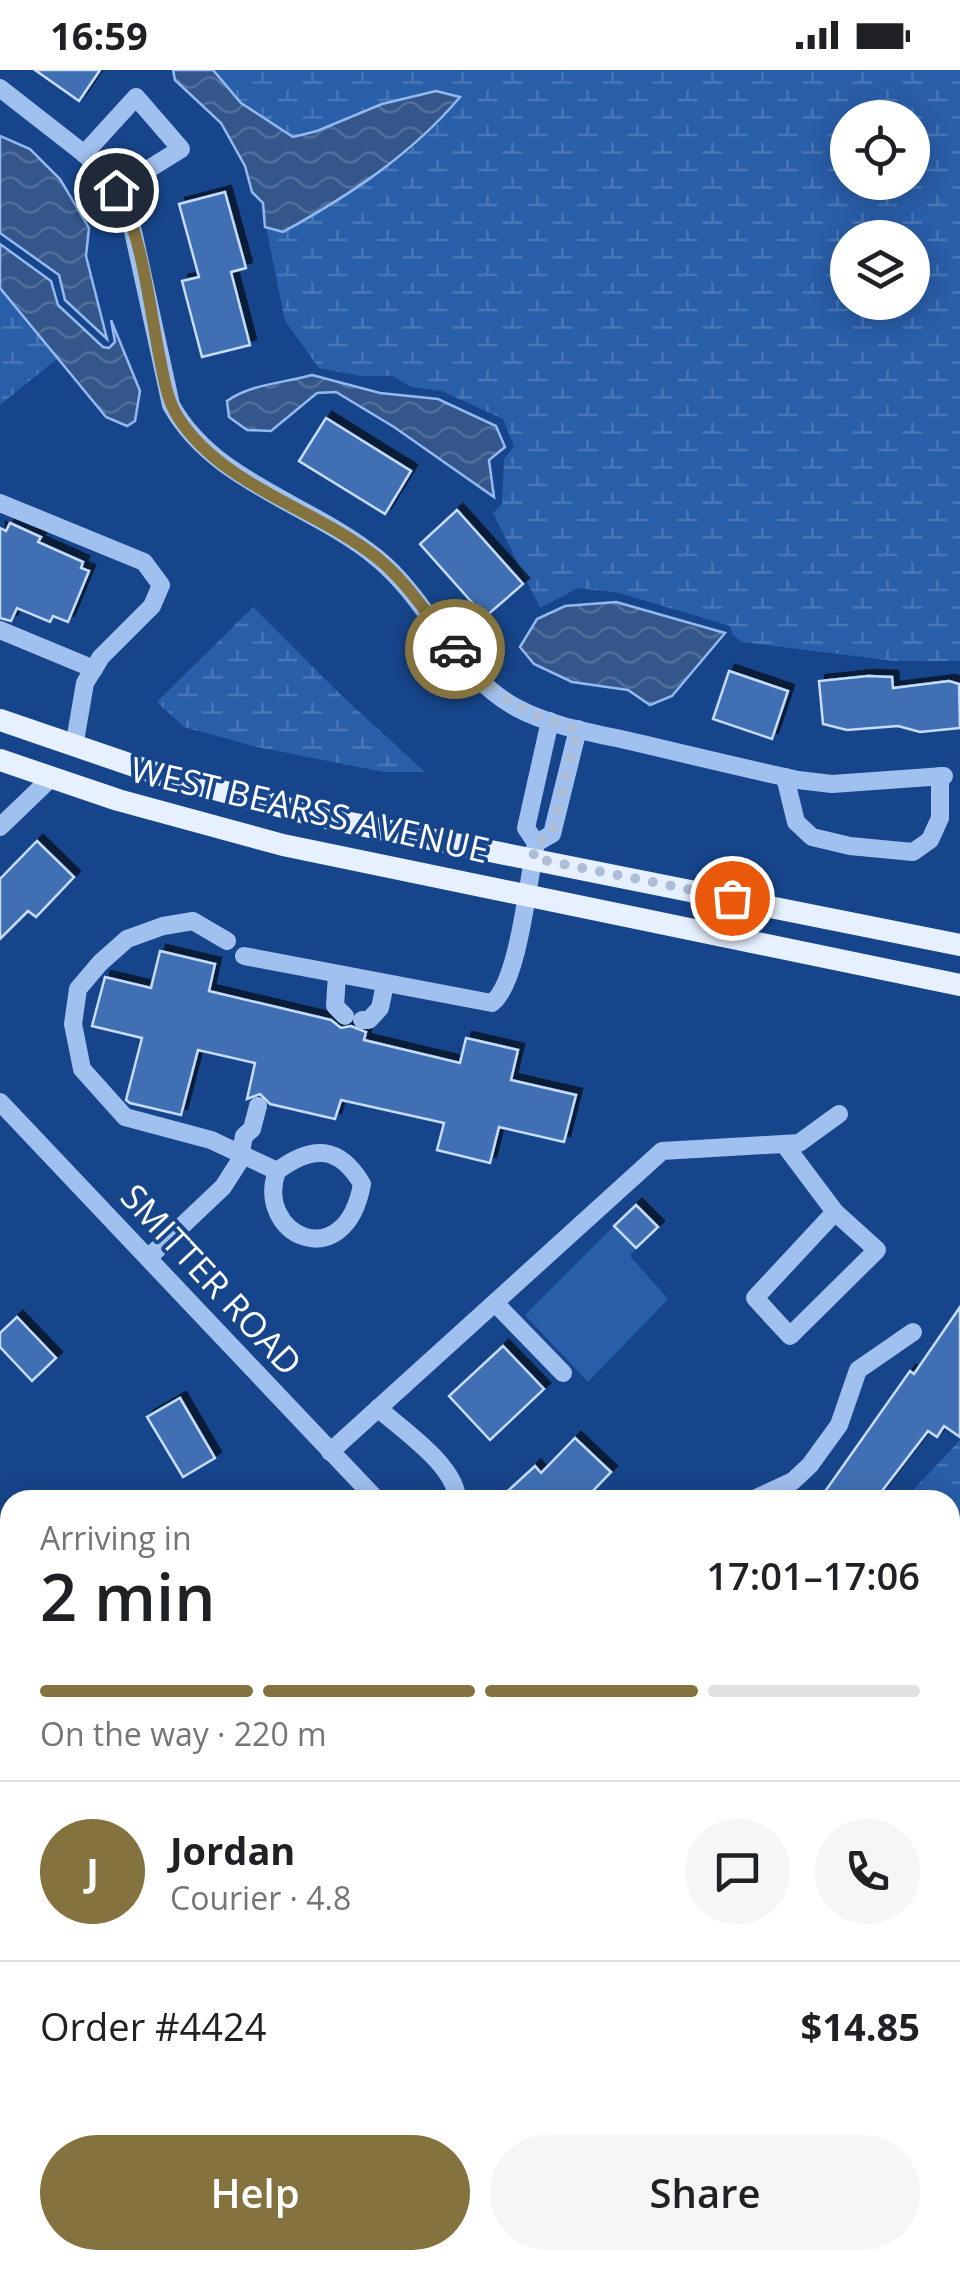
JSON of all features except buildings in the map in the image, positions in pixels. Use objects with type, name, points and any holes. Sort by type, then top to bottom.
[{"type":"main road","name":"WEST BEARSS AVENUE","points":[[0,720],[195,784],[320,817],[535,850],[960,945]]},
{"type":"main road","name":"WEST BEARSS AVENUE","points":[[0,760],[236,834],[960,985]]},
{"type":"street","points":[[0,88],[84,154],[116,190],[133,230],[171,405],[185,428],[232,470],[344,534],[378,558],[488,687],[518,708],[550,721],[785,777],[832,784],[942,776],[940,818],[930,840],[912,852],[812,838],[796,822],[785,777]]},
{"type":"street","points":[[84,154],[136,97],[180,149],[116,190]]},
{"type":"street","points":[[0,503],[144,562],[160,584],[152,606],[85,683],[74,747]]},
{"type":"street","points":[[0,630],[94,669]]},
{"type":"street","points":[[244,956],[492,1003],[506,986],[527,896],[535,850],[526,828],[550,721]]},
{"type":"street","points":[[535,850],[552,834],[578,729]]},
{"type":"street","points":[[0,826],[51,778]]},
{"type":"street","points":[[226,942],[194,921],[162,926],[127,939],[100,962],[78,989],[73,1024],[82,1069],[125,1117],[241,1152],[277,1171]]},
{"type":"street","points":[[337,974],[334,1006],[354,1018],[368,1020],[380,1008],[385,984]]},
{"type":"street","name":"SMITTER ROAD","points":[[0,1102],[366,1490]]},
{"type":"street","points":[[148,1258],[223,1186],[239,1162],[244,1136],[252,1129],[258,1106]]},
{"type":"street","points":[[330,1452],[662,1151],[799,1144],[839,1114]]},
{"type":"street","points":[[784,1144],[835,1212],[877,1250],[790,1336],[755,1298],[835,1212]]},
{"type":"street","points":[[311,1152],[334,1154],[351,1165],[362,1184],[358,1205],[346,1226],[329,1238],[310,1239],[292,1230],[277,1212],[271,1188],[277,1171],[311,1152]]},
{"type":"street","points":[[495,1302],[563,1373]]},
{"type":"street","points":[[774,1490],[794,1481],[810,1465],[840,1424],[858,1370],[914,1332]]},
{"type":"street","points":[[378,1408],[447,1470],[457,1490]]},
{"type":"green space","points":[[213,70],[960,70],[960,661],[895,661],[742,642],[730,626],[619,593],[578,588],[540,608],[493,513],[502,504],[504,459],[514,446],[503,419],[442,391],[411,387],[393,376],[360,376],[319,368],[285,321],[266,227],[284,232],[356,189],[422,138],[459,97],[436,91],[382,104],[293,137],[241,103]]},
{"type":"green space","points":[[0,288],[58,358],[0,405]]},
{"type":"green space","points":[[253,607],[425,772],[384,772],[257,747],[184,727],[157,702]]},
{"type":"green space","points":[[614,1226],[636,1248],[630,1256],[668,1299],[588,1382],[525,1315]]},
{"type":"green space","points":[[960,1440],[960,1490],[913,1490]]},
{"type":"water","points":[[173,70],[213,70],[241,103],[293,137],[382,104],[436,91],[460,97],[421,137],[378,172],[283,232],[265,227],[263,203],[252,192],[245,166],[221,123],[175,80]]},
{"type":"water","points":[[0,136],[30,149],[60,179],[89,228],[86,256],[107,339],[65,300],[59,275],[0,233]]},
{"type":"water","points":[[0,244],[51,281],[58,305],[103,347],[109,348],[115,342],[111,320],[140,391],[135,421],[127,426],[106,417],[0,288]]},
{"type":"water","points":[[312,375],[380,393],[438,399],[496,426],[505,447],[489,460],[494,497],[336,392],[317,393],[271,431],[247,430],[229,417],[227,401],[236,395]]},
{"type":"water","points":[[616,602],[725,633],[672,696],[650,705],[628,690],[572,682],[534,664],[520,647],[537,619],[565,606]]},
{"type":"way so far","points":[[455,649],[500,697],[518,708],[578,729],[552,834],[536,843],[533,858],[732,898]]},
{"type":"route","points":[[116,190],[133,230],[166,388],[185,428],[232,470],[344,534],[378,558],[455,649]]}]
